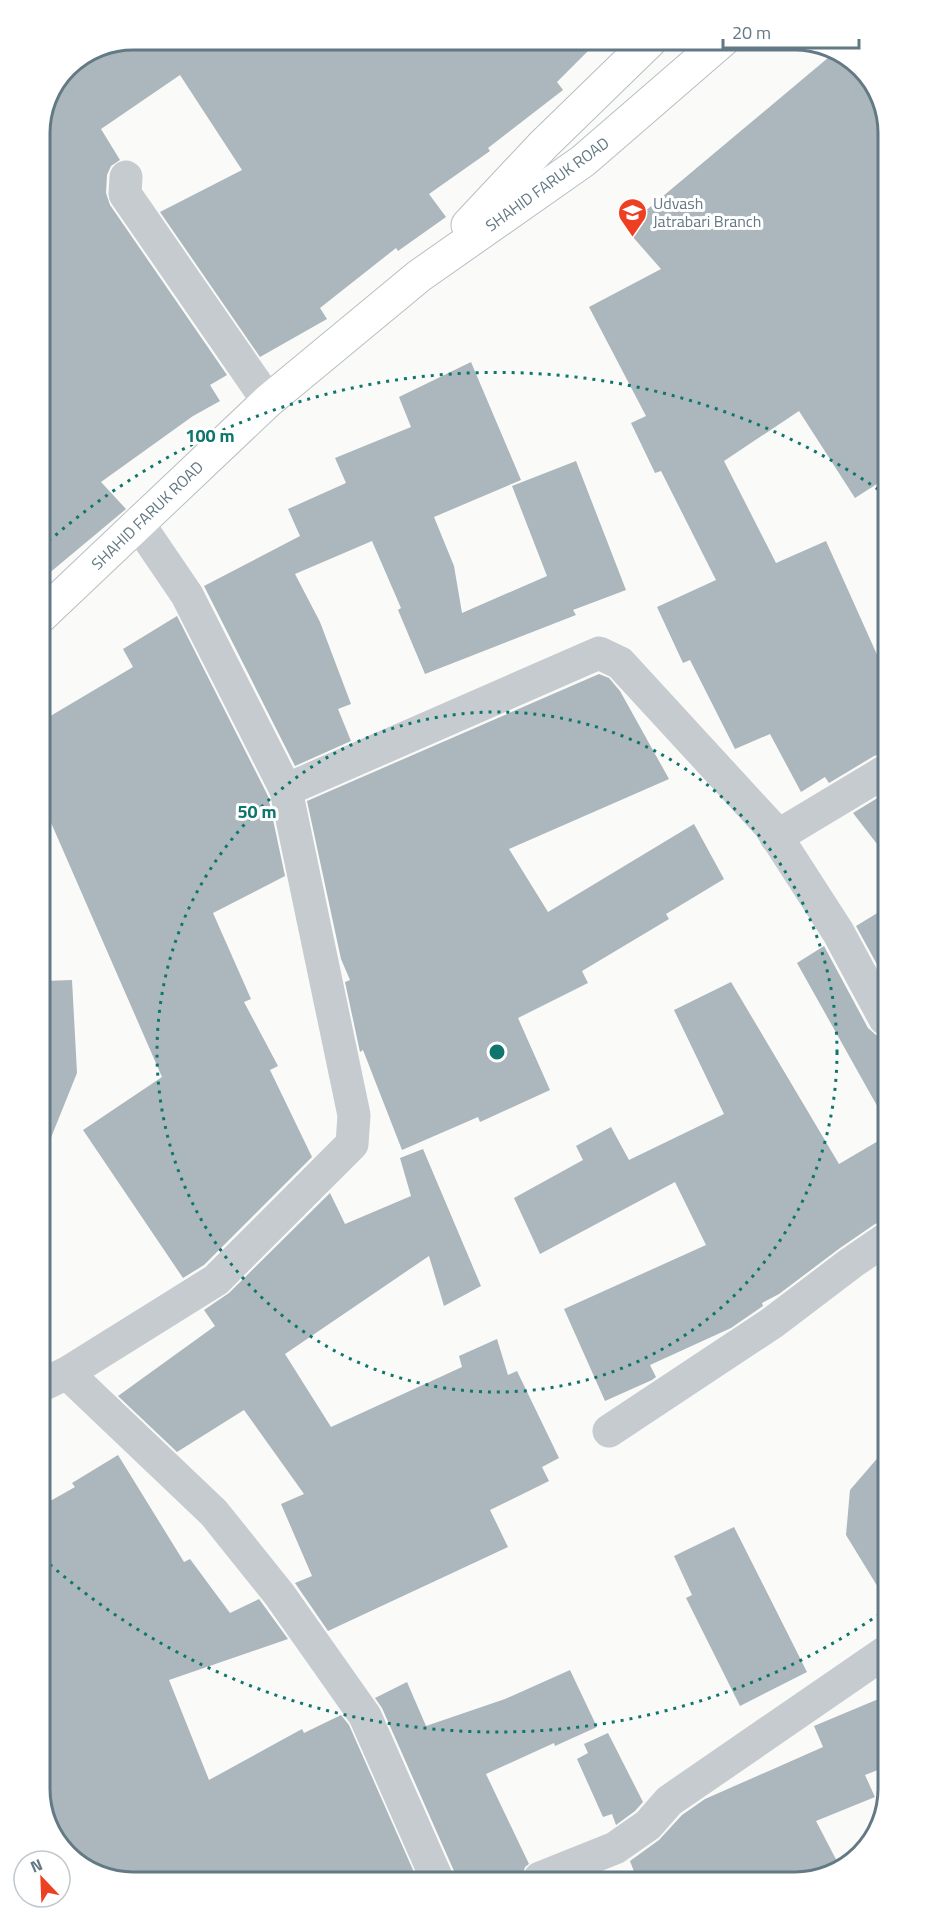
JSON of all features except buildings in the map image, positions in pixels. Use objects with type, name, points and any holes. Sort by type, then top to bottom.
[{"type":"main road","name":"SHAHID FARUK ROAD","points":[[419,276],[543,145],[641,50]]},
{"type":"main road","name":"SHAHID FARUK ROAD","points":[[50,607],[268,401],[419,276],[583,162],[711,50]]},
{"type":"street","points":[[126,177],[125,194],[268,401]]},
{"type":"street","points":[[138,523],[187,594],[286,789],[354,1115],[352,1144],[216,1280],[56,1378],[214,1513],[279,1594],[365,1716],[434,1871]]},
{"type":"street","points":[[286,789],[599,652],[620,663],[769,825],[838,932],[878,1006]]},
{"type":"street","points":[[776,837],[878,776]]},
{"type":"street","points":[[609,1431],[772,1323],[878,1244]]},
{"type":"street","points":[[556,1872],[615,1848],[648,1825],[669,1801],[878,1657]]},
{"type":"place","name":"Udvash Jatrabari Branch","points":[[632,238]]}]
